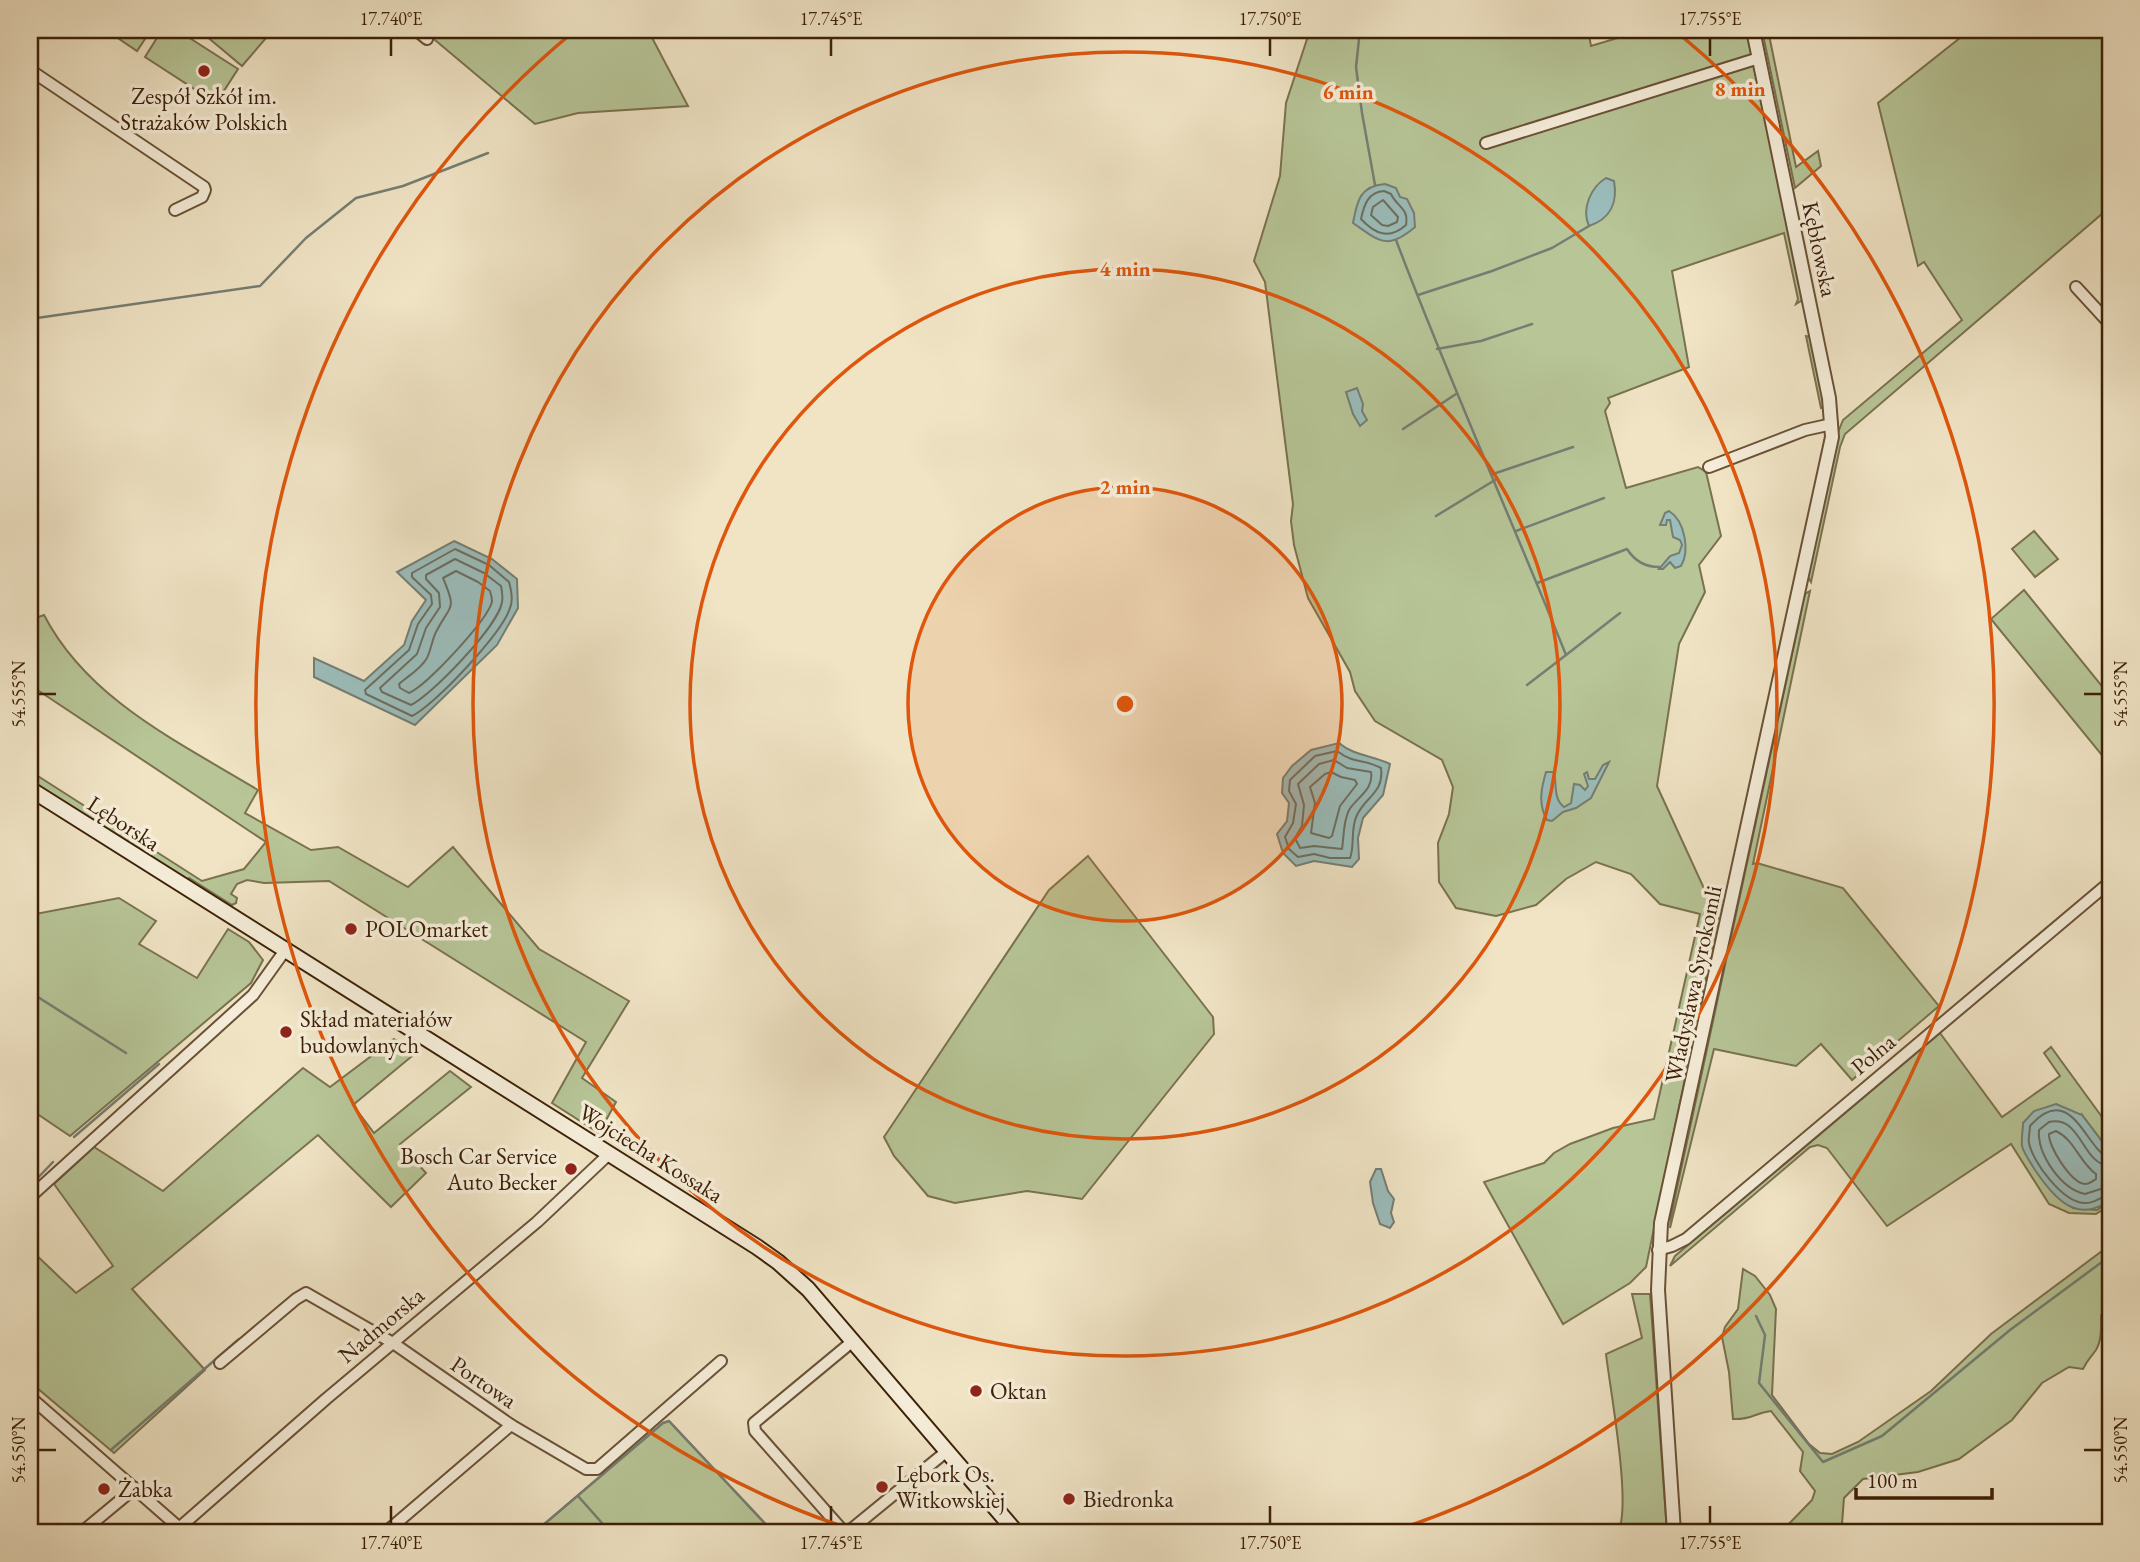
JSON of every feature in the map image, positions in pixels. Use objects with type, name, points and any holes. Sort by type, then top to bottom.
[{"type":"main road","name":"Lęborska","points":[[30,789],[193,894]]},
{"type":"main road","name":"Wojciecha Kossaka","points":[[193,894],[610,1153],[778,1262],[808,1289],[1016,1532]]},
{"type":"street","points":[[416,30],[427,39]]},
{"type":"street","name":"Kębłowska","points":[[1754,30],[1817,336],[1832,424],[1830,450]]},
{"type":"street","points":[[1486,143],[1759,58]]},
{"type":"street","points":[[30,70],[204,187],[202,197],[175,210]]},
{"type":"street","points":[[2076,287],[2110,324]]},
{"type":"street","points":[[1709,467],[1805,430],[1832,424]]},
{"type":"street","name":"Władysława Syrokomli","points":[[1674,1532],[1658,1290],[1658,1250],[1664,1206],[1830,450]]},
{"type":"street","name":"Polna","points":[[1658,1250],[1672,1247],[1686,1239],[2110,882]]},
{"type":"street","points":[[30,1197],[253,995],[286,950]]},
{"type":"street","name":"Nadmorska","points":[[30,1397],[181,1530],[393,1343],[537,1222],[610,1153]]},
{"type":"street","name":"Portowa","points":[[220,1363],[306,1293],[393,1343],[512,1425],[586,1469],[597,1469],[721,1361]]},
{"type":"street","points":[[853,1341],[754,1423],[755,1431],[846,1532],[947,1451]]},
{"type":"street","points":[[386,1532],[512,1425]]},
{"type":"street","points":[[82,1532],[135,1488]]},
{"type":"green space","points":[[106,30],[151,30],[137,51]]},
{"type":"green space","points":[[162,30],[177,30],[238,69],[216,103],[145,57]]},
{"type":"green space","points":[[199,30],[273,30],[242,66]]},
{"type":"green space","points":[[439,30],[648,30],[688,106],[578,113],[535,124],[429,35]]},
{"type":"green space","points":[[1310,30],[1588,30],[1591,46],[1644,30],[1746,30],[1804,299],[1796,304],[1798,299],[1784,233],[1672,271],[1689,367],[1608,398],[1610,403],[1605,411],[1626,488],[1698,467],[1706,472],[1721,536],[1699,565],[1705,592],[1679,644],[1657,786],[1707,895],[1722,900],[1646,1267],[1630,1283],[1563,1324],[1484,1182],[1544,1163],[1554,1153],[1570,1144],[1613,1128],[1654,1119],[1700,914],[1660,904],[1631,874],[1596,862],[1566,879],[1536,905],[1496,916],[1456,908],[1439,882],[1438,843],[1449,814],[1453,787],[1442,760],[1375,721],[1355,691],[1350,672],[1308,598],[1294,545],[1291,521],[1293,504],[1265,282],[1254,261],[1280,176],[1286,103]]},
{"type":"green space","points":[[1762,30],[1768,30],[1796,167],[1818,151],[1821,166],[1795,188]]},
{"type":"green space","points":[[1970,30],[2107,30],[2110,37],[2110,207],[1845,434],[1811,582],[1808,577],[1837,435],[1843,420],[1962,320],[1924,262],[1918,266],[1878,103]]},
{"type":"green space","points":[[1806,336],[1810,337],[1813,344],[1826,407],[1821,408]]},
{"type":"green space","points":[[2034,531],[2058,559],[2035,577],[2012,549]]},
{"type":"green space","points":[[2024,590],[2110,696],[2110,765],[1991,619]]},
{"type":"green space","points":[[1810,591],[1753,864],[1843,888],[1939,1006],[1852,1080],[1821,1044],[1796,1066],[1714,1049],[1670,1228],[1805,594]]},
{"type":"green space","points":[[44,615],[63,645],[110,695],[167,736],[258,790],[245,813],[311,850],[338,847],[408,887],[453,847],[539,949],[629,1001],[582,1078],[616,1102],[599,1133],[552,1103],[586,1042],[329,881],[264,883],[247,880],[237,884],[231,894],[237,898],[232,905],[30,784],[30,771],[202,881],[244,869],[266,842],[30,685],[30,620]]},
{"type":"green space","points":[[1088,856],[1213,1017],[1214,1034],[1082,1199],[1027,1191],[955,1203],[928,1196],[894,1156],[884,1137],[1049,890]]},
{"type":"green space","points":[[119,898],[156,921],[139,944],[197,978],[228,929],[249,942],[263,960],[251,983],[70,1136],[30,1109],[30,915]]},
{"type":"green space","points":[[1940,1033],[2002,1117],[2060,1076],[2044,1053],[2051,1047],[2110,1128],[2110,1152],[2082,1115],[2073,1208],[2097,1210],[2110,1200],[2110,1205],[2096,1214],[2069,1213],[2049,1204],[2011,1144],[1887,1226],[1827,1148],[1818,1145],[1810,1147],[1670,1266],[1675,1256]]},
{"type":"green space","points":[[394,1039],[417,1052],[353,1105],[374,1133],[450,1071],[471,1087],[400,1144],[426,1173],[391,1207],[318,1135],[132,1289],[205,1370],[114,1453],[30,1382],[30,1249],[76,1293],[113,1266],[54,1184],[94,1147],[163,1191],[303,1068],[330,1087]]},
{"type":"green space","points":[[2110,1245],[2110,1313],[2101,1315],[2098,1346],[2083,1369],[2069,1367],[2042,1383],[2012,1420],[1959,1459],[1918,1472],[1863,1479],[1844,1498],[1842,1524],[1847,1532],[1781,1532],[1812,1500],[1815,1491],[1800,1471],[1803,1452],[1771,1411],[1733,1419],[1729,1372],[1722,1337],[1725,1327],[1738,1309],[1743,1269],[1755,1276],[1770,1295],[1776,1309],[1772,1395],[1809,1444],[1820,1453],[1832,1454],[1858,1442],[1931,1391],[1991,1334]]},
{"type":"green space","points":[[1632,1294],[1650,1294],[1667,1532],[1618,1532],[1623,1498],[1606,1354],[1642,1338]]},
{"type":"green space","points":[[669,1421],[773,1532],[535,1532],[663,1423]]},
{"type":"water","points":[[1606,178],[1614,181],[1615,196],[1611,209],[1602,219],[1589,226],[1586,213],[1589,199],[1596,187]]},
{"type":"water","points":[[1385,184],[1396,188],[1400,197],[1407,199],[1414,213],[1415,227],[1390,241],[1377,239],[1353,223],[1361,196],[1376,185]]},
{"type":"water","points":[[1357,388],[1367,420],[1360,426],[1346,392]]},
{"type":"water","points":[[1669,511],[1682,529],[1684,560],[1681,566],[1675,568],[1670,562],[1663,569],[1659,569],[1670,556],[1679,553],[1682,545],[1680,540],[1673,537],[1670,520],[1667,520],[1666,525],[1660,525],[1665,513]]},
{"type":"water","points":[[454,541],[492,559],[517,579],[518,608],[497,645],[415,725],[314,677],[314,658],[364,681],[404,645],[412,621],[426,600],[397,572]]},
{"type":"water","points":[[1339,743],[1390,764],[1383,795],[1363,818],[1358,838],[1359,859],[1352,867],[1314,861],[1296,866],[1283,853],[1277,834],[1287,821],[1289,803],[1282,793],[1283,778],[1292,766],[1311,750]]},
{"type":"water","points":[[1609,762],[1591,798],[1576,808],[1563,812],[1552,821],[1547,820],[1541,796],[1546,772],[1554,772],[1557,796],[1564,807],[1571,803],[1574,784],[1585,790],[1588,786],[1584,774],[1587,772],[1589,779],[1595,779],[1603,765]]},
{"type":"water","points":[[2056,1104],[2082,1115],[2110,1152],[2110,1200],[2098,1207],[2087,1210],[2067,1205],[2042,1180],[2023,1149],[2023,1123],[2034,1111]]},
{"type":"water","points":[[1376,1169],[1381,1169],[1388,1191],[1394,1199],[1391,1213],[1394,1222],[1390,1228],[1380,1224],[1373,1203],[1370,1182]]},
{"type":"waterway","points":[[1360,30],[1356,67],[1375,185]]},
{"type":"waterway","points":[[30,319],[260,286],[306,238],[356,198],[403,186],[488,153]]},
{"type":"waterway","points":[[1418,295],[1552,248],[1589,226]]},
{"type":"waterway","points":[[1396,240],[1566,655],[1620,613]]},
{"type":"waterway","points":[[1437,349],[1481,341],[1532,324]]},
{"type":"waterway","points":[[1403,429],[1456,394]]},
{"type":"waterway","points":[[1493,474],[1573,447]]},
{"type":"waterway","points":[[1436,516],[1495,480]]},
{"type":"waterway","points":[[1516,531],[1604,498]]},
{"type":"waterway","points":[[1537,583],[1627,549],[1640,562],[1659,567]]},
{"type":"waterway","points":[[1527,685],[1566,655]]},
{"type":"waterway","points":[[30,992],[126,1053]]},
{"type":"waterway","points":[[74,1137],[159,1064]]},
{"type":"waterway","points":[[30,1186],[53,1162]]},
{"type":"waterway","points":[[1756,1316],[1765,1335],[1759,1383],[1823,1462],[1882,1436],[2010,1330],[2110,1256]]},
{"type":"waterway","points":[[112,1449],[239,1339]]},
{"type":"waterway","points":[[535,1532],[663,1423],[669,1421],[773,1532]]},
{"type":"waterway","points":[[578,1496],[610,1532]]},
{"type":"place","name":"Zespół Szkół im. Strażaków Polskich","points":[[204,71]]},
{"type":"place","name":"POLOmarket","points":[[351,929]]},
{"type":"place","name":"Skład materiałów budowlanych","points":[[286,1032]]},
{"type":"place","name":"Bosch Car Service Auto Becker","points":[[571,1169]]},
{"type":"place","name":"Oktan","points":[[976,1391]]},
{"type":"place","name":"Lębork Os. Witkowskiej","points":[[882,1487]]},
{"type":"place","name":"Żabka","points":[[104,1489]]},
{"type":"place","name":"Biedronka","points":[[1069,1499]]}]
